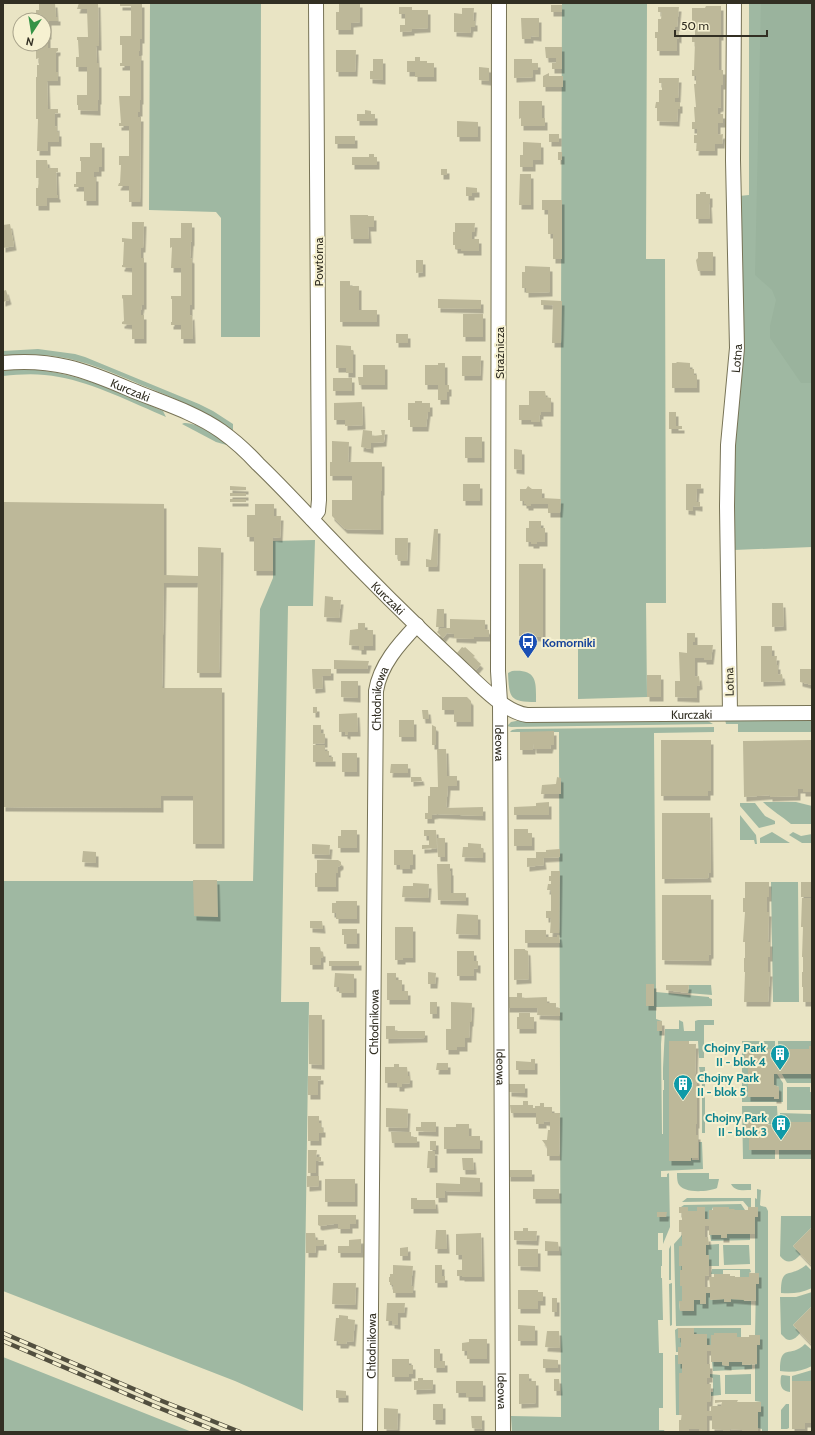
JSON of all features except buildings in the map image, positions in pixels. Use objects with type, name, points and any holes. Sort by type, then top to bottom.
[{"type":"street","name":"Powtórna","points":[[312,519],[318,511],[319,500],[316,3]]},
{"type":"street","name":"Strażnicza","points":[[499,3],[498,671],[500,702]]},
{"type":"street","name":"Lotna","points":[[730,713],[727,506],[728,445],[737,341],[733,160],[734,3]]},
{"type":"street","name":"Kurczaki","points":[[3,364],[24,361],[42,362],[73,368],[104,378],[207,422],[221,431],[240,446],[417,625],[500,702],[517,713],[527,715],[812,713]]},
{"type":"street","name":"Chłodnikowa","points":[[370,1432],[376,691],[378,680],[386,663],[417,625]]},
{"type":"street","name":"Ideowa","points":[[500,702],[503,1432]]},
{"type":"green space","points":[[150,3],[261,3],[260,337],[221,337],[221,218],[216,212],[149,210]]},
{"type":"green space","points":[[562,3],[647,3],[646,259],[665,259],[666,603],[646,603],[647,697],[578,699],[578,641],[560,643]]},
{"type":"green space","points":[[749,3],[812,3],[812,547],[734,550],[733,444],[739,196],[749,195]]},
{"type":"green space","points":[[761,3],[812,3],[812,383],[801,383],[770,338],[770,326],[776,300],[772,290],[755,275]]},
{"type":"green space","points":[[38,349],[75,354],[85,357],[199,404],[233,424],[233,431],[203,412],[182,402],[95,366],[62,357],[44,355],[24,354],[3,356],[3,351]]},
{"type":"green space","points":[[18,369],[56,373],[92,382],[163,411],[166,417],[113,394],[72,380],[38,374],[3,376],[3,371]]},
{"type":"green space","points":[[190,423],[202,428],[230,446],[216,442],[182,424]]},
{"type":"green space","points":[[315,540],[313,606],[288,606],[281,1002],[309,1002],[303,1411],[235,1381],[3,1291],[3,881],[253,881],[260,609],[273,578],[273,541]]},
{"type":"green space","points":[[512,671],[527,672],[531,675],[535,683],[536,702],[521,701],[513,697],[510,693],[508,673]]},
{"type":"green space","points":[[725,719],[812,719],[812,732],[738,732],[738,724],[726,724]]},
{"type":"green space","points":[[516,721],[708,721],[713,724],[507,726],[511,722]]},
{"type":"green space","points":[[714,727],[714,732],[654,733],[656,992],[709,997],[712,999],[712,1006],[656,1007],[656,1019],[662,1021],[657,1021],[657,1031],[662,1031],[662,1134],[665,1029],[679,1029],[679,1020],[683,1022],[684,1031],[695,1031],[695,1021],[714,1020],[714,1025],[704,1025],[704,1058],[699,1058],[698,1041],[669,1041],[669,1161],[692,1158],[692,1160],[699,1160],[699,1142],[702,1142],[703,1169],[661,1171],[661,1177],[667,1177],[667,1174],[669,1173],[670,1227],[663,1244],[663,1233],[658,1233],[658,1250],[662,1250],[661,1278],[663,1320],[658,1320],[659,1353],[663,1353],[663,1408],[659,1408],[659,1430],[664,1430],[665,1432],[512,1432],[511,1416],[561,1417],[559,732],[510,732],[517,729]]},
{"type":"green space","points":[[763,802],[796,802],[812,806],[812,824],[791,824]]},
{"type":"green space","points":[[740,803],[755,803],[765,816],[775,821],[775,824],[759,828],[740,806]]},
{"type":"green space","points":[[740,815],[756,835],[757,844],[755,844],[754,840],[740,840]]},
{"type":"green space","points":[[772,832],[790,843],[760,843],[760,838]]},
{"type":"green space","points":[[793,832],[801,836],[812,834],[812,843],[802,843],[789,835]]},
{"type":"green space","points":[[771,882],[798,882],[799,1002],[773,1002]]},
{"type":"green space","points":[[689,985],[711,985],[712,995],[688,993]]},
{"type":"green space","points":[[742,1041],[775,1041],[775,1049],[756,1049],[756,1047],[745,1047],[745,1059],[748,1060],[774,1097],[779,1099],[779,1087],[774,1085],[774,1074],[777,1074],[783,1083],[783,1102],[742,1102]]},
{"type":"green space","points":[[778,1041],[812,1041],[812,1046],[809,1049],[778,1049]]},
{"type":"green space","points":[[699,1067],[705,1067],[705,1133],[702,1133],[702,1085]]},
{"type":"green space","points":[[782,1074],[812,1074],[812,1083],[787,1083]]},
{"type":"green space","points":[[787,1087],[810,1087],[810,1092],[812,1092],[812,1110],[787,1110]]},
{"type":"green space","points":[[742,1106],[777,1106],[778,1125],[746,1123],[746,1132],[749,1132],[750,1150],[775,1150],[775,1159],[743,1159]]},
{"type":"green space","points":[[780,1113],[812,1114],[812,1122],[780,1122]]},
{"type":"green space","points":[[779,1150],[812,1150],[812,1159],[779,1159]]},
{"type":"green space","points":[[677,1173],[709,1173],[709,1179],[719,1179],[717,1188],[702,1191],[685,1189],[680,1187],[678,1183]]},
{"type":"green space","points":[[731,1184],[751,1184],[751,1190],[737,1189]]},
{"type":"green space","points":[[757,1189],[761,1190],[760,1205],[766,1207],[768,1211],[768,1432],[762,1432],[762,1429],[758,1428],[758,1412],[761,1412],[761,1402],[755,1401],[755,1364],[757,1363],[757,1345],[760,1345],[760,1335],[755,1335],[756,1284],[759,1284],[759,1273],[755,1273],[755,1217],[758,1217],[758,1207],[755,1207],[755,1198],[757,1199]]},
{"type":"green space","points":[[687,1198],[751,1198],[751,1207],[748,1207],[743,1201],[682,1202]]},
{"type":"green space","points":[[741,1204],[745,1210],[734,1210],[729,1209],[729,1207],[713,1207],[709,1219],[705,1219],[705,1207],[697,1207],[697,1211],[688,1211],[688,1207],[681,1207],[684,1205]]},
{"type":"green space","points":[[781,1216],[812,1216],[812,1227],[793,1246],[801,1254],[793,1261],[785,1261],[780,1256]]},
{"type":"green space","points":[[727,1234],[750,1234],[750,1240],[711,1241],[710,1235],[721,1235],[722,1238],[727,1238]]},
{"type":"green space","points":[[682,1235],[682,1246],[679,1247],[679,1265],[682,1266],[682,1270],[680,1270],[682,1301],[679,1301],[680,1311],[694,1311],[694,1300],[700,1300],[700,1304],[706,1304],[706,1293],[710,1293],[710,1300],[724,1299],[724,1302],[731,1302],[731,1299],[744,1299],[744,1301],[751,1301],[751,1325],[676,1326],[674,1244]]},
{"type":"green space","points":[[719,1244],[719,1266],[709,1266],[706,1255],[706,1245]]},
{"type":"green space","points":[[671,1245],[671,1280],[669,1280],[669,1249]]},
{"type":"green space","points":[[723,1245],[749,1245],[750,1264],[724,1265]]},
{"type":"green space","points":[[806,1265],[812,1271],[812,1288],[796,1293],[781,1293],[781,1284],[784,1276]]},
{"type":"green space","points":[[712,1269],[750,1269],[751,1272],[749,1273],[749,1277],[740,1277],[740,1270],[723,1270],[723,1274],[711,1274]]},
{"type":"green space","points":[[672,1283],[672,1325],[670,1326],[669,1284]]},
{"type":"green space","points":[[812,1292],[812,1306],[793,1325],[800,1333],[792,1339],[786,1339],[781,1334],[780,1297],[796,1297]]},
{"type":"green space","points":[[678,1328],[678,1338],[681,1338],[681,1347],[678,1352],[676,1352],[675,1330]]},
{"type":"green space","points":[[694,1328],[741,1328],[741,1337],[737,1337],[736,1333],[714,1333],[714,1335],[711,1335],[711,1345],[707,1345],[694,1334]]},
{"type":"green space","points":[[805,1344],[812,1350],[812,1366],[797,1371],[780,1371],[780,1362],[784,1354],[800,1348]]},
{"type":"green space","points":[[675,1355],[678,1355],[678,1364],[682,1364],[682,1373],[679,1374],[679,1415],[676,1415]]},
{"type":"green space","points":[[3,1357],[192,1432],[3,1432]]},
{"type":"green space","points":[[712,1362],[722,1362],[722,1365],[729,1366],[729,1362],[742,1362],[742,1365],[752,1364],[752,1369],[713,1371]]},
{"type":"green space","points":[[812,1370],[812,1381],[792,1381],[792,1376]]},
{"type":"green space","points":[[710,1374],[720,1375],[721,1395],[711,1396],[711,1392],[713,1392],[713,1378],[710,1377]]},
{"type":"green space","points":[[751,1374],[751,1394],[725,1394],[725,1375]]},
{"type":"green space","points":[[782,1375],[790,1376],[790,1392],[782,1389],[781,1387]]},
{"type":"green space","points":[[786,1404],[789,1404],[789,1428],[781,1429],[781,1410]]},
{"type":"railway","points":[[3,1333],[157,1399],[240,1432]]},
{"type":"railway","points":[[3,1341],[219,1432]]},
{"type":"place","name":"Komorniki","points":[[528,659]]},
{"type":"place","name":"Chojny Park II - blok 4","points":[[780,1071]]},
{"type":"place","name":"Chojny Park II - blok 5","points":[[683,1101]]},
{"type":"place","name":"Chojny Park II - blok 3","points":[[781,1141]]}]
